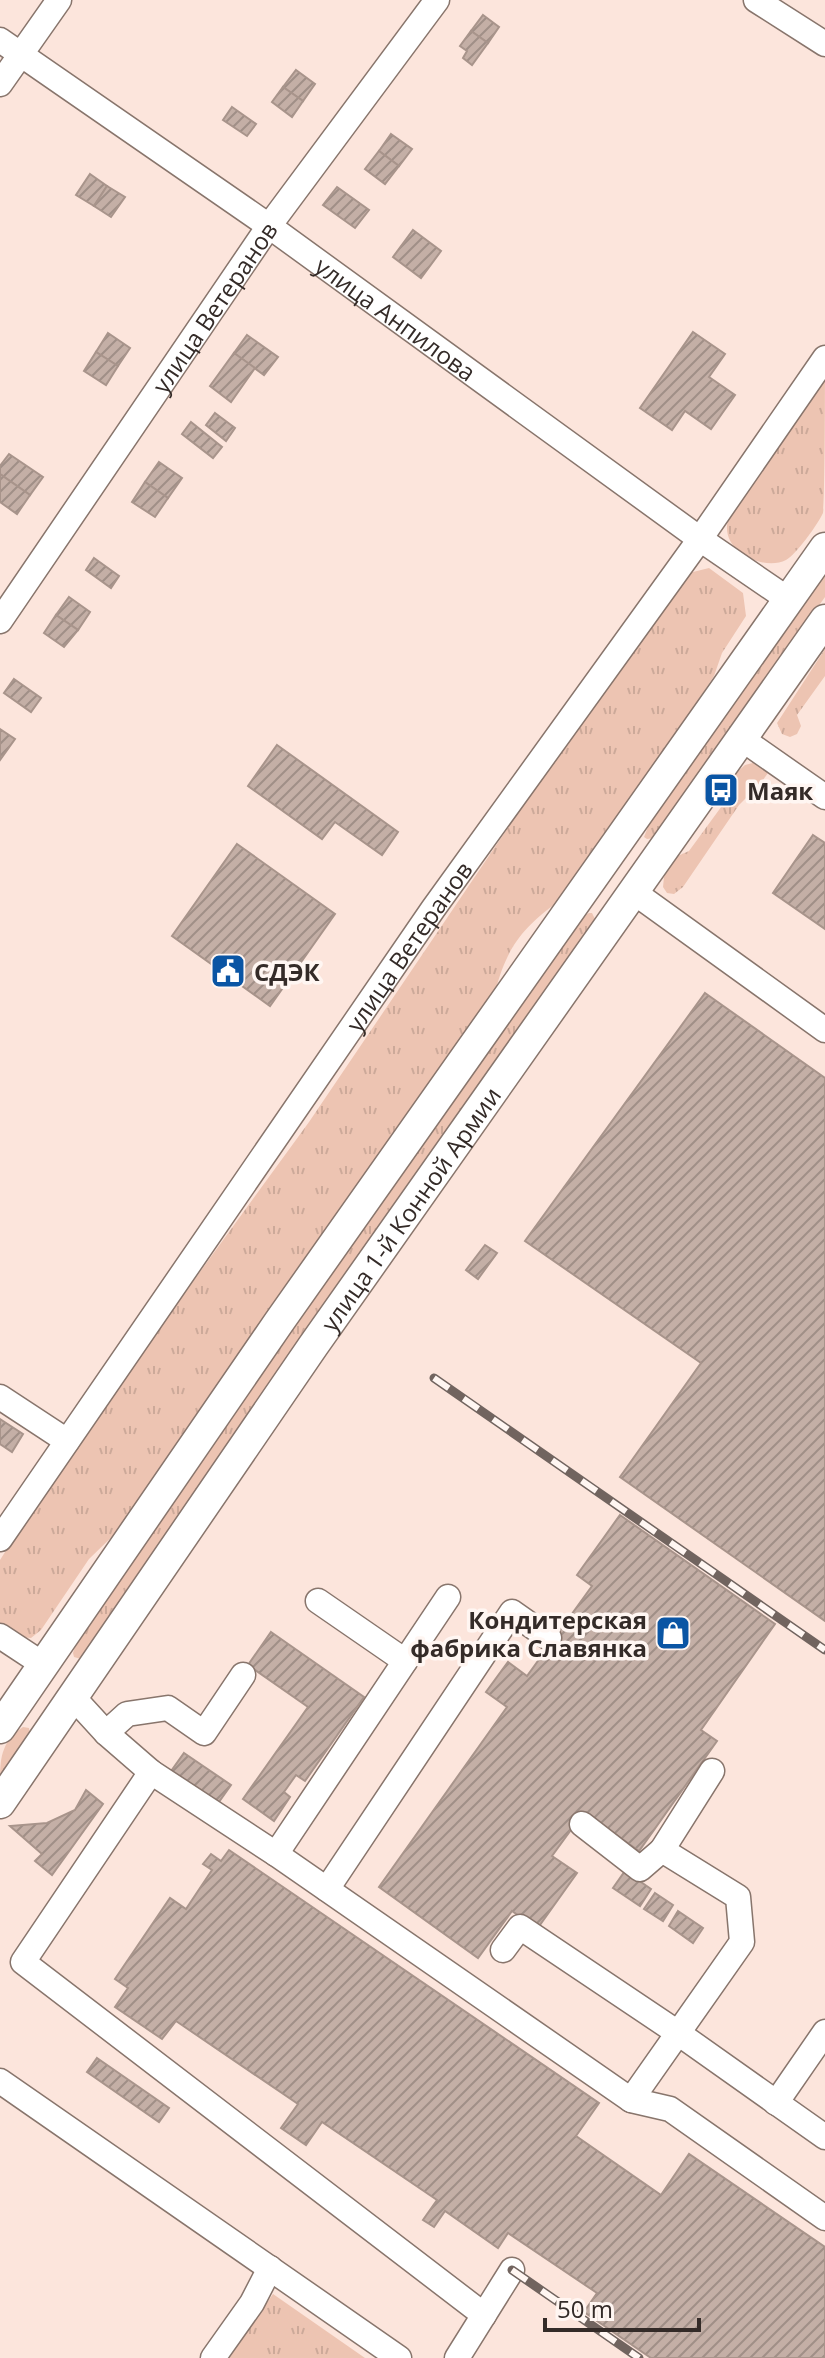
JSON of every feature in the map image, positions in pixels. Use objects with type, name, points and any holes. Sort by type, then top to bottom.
[{"type":"main road","name":"улица 1-й Конной Армии","points":[[0,1728],[279,1322],[825,548]]},
{"type":"main road","name":"улица 1-й Конной Армии","points":[[0,1803],[313,1346],[825,620]]},
{"type":"main road","points":[[600,868],[635,893]]},
{"type":"main road","points":[[41,1669],[73,1697]]},
{"type":"street","points":[[0,84],[59,0]]},
{"type":"street","name":"улица Ветеранов","points":[[0,621],[269,226],[437,0]]},
{"type":"street","points":[[756,0],[825,44]]},
{"type":"street","name":"улица Анпилова","points":[[0,40],[269,226],[700,539],[789,600]]},
{"type":"street","name":"улица Ветеранов","points":[[0,1539],[433,909],[700,539],[825,358]]},
{"type":"street","points":[[742,739],[825,797]]},
{"type":"street","points":[[635,893],[825,1030]]},
{"type":"street","points":[[0,1397],[67,1441]]},
{"type":"street","points":[[276,1854],[448,1597]]},
{"type":"street","points":[[318,1601],[405,1661]]},
{"type":"street","points":[[327,1889],[512,1612],[549,1638]]},
{"type":"street","points":[[0,1636],[41,1669]]},
{"type":"street","points":[[106,1733],[127,1714],[168,1708],[204,1733],[243,1675]]},
{"type":"street","points":[[73,1697],[106,1733],[151,1772],[276,1854],[631,2100],[670,2109],[825,2218]]},
{"type":"street","points":[[582,1824],[640,1869],[662,1850],[712,1771]]},
{"type":"street","points":[[151,1772],[23,1962],[484,2315]]},
{"type":"street","points":[[631,2100],[742,1942],[738,1897],[662,1850]]},
{"type":"street","points":[[503,1950],[520,1927],[825,2137]]},
{"type":"street","points":[[776,2103],[825,2032]]},
{"type":"street","points":[[0,2081],[399,2358]]},
{"type":"street","points":[[213,2358],[252,2303],[270,2268]]},
{"type":"street","points":[[457,2358],[512,2270]]},
{"type":"green space","points":[[825,373],[823,513],[806,539],[786,560],[777,563],[758,561],[739,552],[732,544],[727,526],[731,514],[754,474]]},
{"type":"green space","points":[[709,568],[743,593],[746,616],[722,653],[705,690],[559,901],[535,920],[518,940],[505,963],[495,992],[357,1193],[150,1482],[121,1528],[89,1559],[41,1630],[31,1638],[19,1637],[0,1626],[0,1560],[66,1456],[309,1122],[539,782],[689,573]]},
{"type":"green space","points":[[825,573],[825,597],[654,838],[644,837],[650,822]]},
{"type":"green space","points":[[825,649],[825,676],[797,715],[801,726],[797,734],[790,737],[782,734],[777,723]]},
{"type":"green space","points":[[760,761],[770,770],[761,783],[739,805],[683,887],[674,894],[667,893],[663,887],[664,877],[673,858],[689,851],[735,788],[735,774],[745,765]]},
{"type":"green space","points":[[589,913],[595,919],[592,926],[272,1381],[84,1656],[81,1659],[74,1657],[76,1644],[201,1461]]},
{"type":"green space","points":[[23,1727],[29,1728],[30,1734],[0,1778],[4,1749],[11,1737]]},
{"type":"green space","points":[[273,2294],[365,2358],[229,2358]]},
{"type":"building","points":[[483,15],[499,27],[488,43],[471,31]]},
{"type":"building","points":[[471,31],[488,43],[472,65],[463,58],[467,51],[460,46]]},
{"type":"building","points":[[296,70],[315,84],[303,101],[283,87]]},
{"type":"building","points":[[283,87],[303,101],[292,117],[272,102]]},
{"type":"building","points":[[232,107],[256,124],[247,136],[223,120]]},
{"type":"building","points":[[391,134],[412,149],[399,166],[379,151]]},
{"type":"building","points":[[379,151],[399,166],[385,184],[365,169]]},
{"type":"building","points":[[90,174],[107,186],[94,206],[76,195]]},
{"type":"building","points":[[107,186],[125,197],[111,217],[94,206]]},
{"type":"building","points":[[337,187],[369,210],[355,228],[323,205]]},
{"type":"building","points":[[413,230],[441,251],[421,278],[393,257]]},
{"type":"building","points":[[693,332],[725,354],[709,377],[735,395],[711,429],[685,411],[672,430],[640,408]]},
{"type":"building","points":[[108,333],[130,348],[118,366],[96,352]]},
{"type":"building","points":[[247,335],[278,357],[264,375],[234,353]]},
{"type":"building","points":[[96,352],[118,366],[106,385],[84,371]]},
{"type":"building","points":[[234,353],[255,368],[231,402],[210,386]]},
{"type":"building","points":[[215,413],[235,428],[226,441],[206,425]]},
{"type":"building","points":[[191,422],[222,447],[213,458],[182,434]]},
{"type":"building","points":[[9,454],[43,477],[30,495],[0,474],[0,466]]},
{"type":"building","points":[[159,462],[182,478],[168,498],[145,482]]},
{"type":"building","points":[[0,474],[30,495],[17,514],[0,502]]},
{"type":"building","points":[[145,482],[168,498],[155,517],[132,502]]},
{"type":"building","points":[[94,558],[119,576],[111,588],[86,570]]},
{"type":"building","points":[[69,597],[90,612],[78,630],[56,615]]},
{"type":"building","points":[[56,615],[78,630],[64,647],[44,633]]},
{"type":"building","points":[[14,679],[41,698],[31,712],[4,693]]},
{"type":"building","points":[[0,729],[15,739],[0,760]]},
{"type":"building","points":[[277,745],[398,832],[382,855],[335,822],[322,839],[248,786]]},
{"type":"building","points":[[813,835],[825,843],[825,929],[773,893]]},
{"type":"building","points":[[237,844],[335,914],[270,1006],[172,936]]},
{"type":"building","points":[[705,993],[825,1078],[825,1621],[620,1477],[701,1363],[525,1241]]},
{"type":"building","points":[[485,1245],[497,1253],[478,1279],[466,1270]]},
{"type":"building","points":[[0,1419],[23,1434],[12,1452],[0,1444]]},
{"type":"building","points":[[620,1515],[775,1624],[701,1730],[717,1741],[639,1851],[584,1812],[552,1856],[577,1873],[537,1929],[512,1911],[478,1958],[379,1887],[507,1707],[486,1692],[508,1662],[527,1676],[592,1586],[577,1575]]},
{"type":"building","points":[[271,1632],[364,1697],[305,1781],[296,1775],[284,1792],[290,1797],[274,1821],[243,1799],[308,1707],[248,1665]]},
{"type":"building","points":[[184,1753],[231,1785],[216,1806],[169,1774]]},
{"type":"building","points":[[86,1790],[103,1804],[52,1875],[35,1861],[42,1854],[10,1826],[47,1823],[75,1810]]},
{"type":"building","points":[[229,1850],[599,2103],[576,2136],[661,2195],[689,2154],[825,2247],[825,2358],[651,2358],[584,2312],[597,2293],[508,2233],[498,2248],[445,2211],[434,2227],[423,2220],[437,2200],[322,2122],[306,2145],[281,2128],[298,2104],[176,2021],[162,2039],[115,2007],[128,1988],[115,1979],[170,1898],[186,1909],[212,1870],[203,1864],[211,1854],[221,1861]]},
{"type":"building","points":[[625,1871],[651,1889],[640,1906],[613,1888]]},
{"type":"building","points":[[655,1893],[673,1905],[663,1921],[644,1909]]},
{"type":"building","points":[[678,1911],[703,1928],[693,1943],[669,1926]]},
{"type":"building","points":[[97,2058],[169,2108],[159,2122],[87,2072]]},
{"type":"railway","points":[[434,1378],[825,1650]]},
{"type":"railway","points":[[512,2270],[639,2358]]},
{"type":"place","name":"Маяк","points":[[721,790]]},
{"type":"place","name":"СДЭК","points":[[228,971]]},
{"type":"place","name":"Кондитерская фабрика Славянка","points":[[673,1633]]}]
